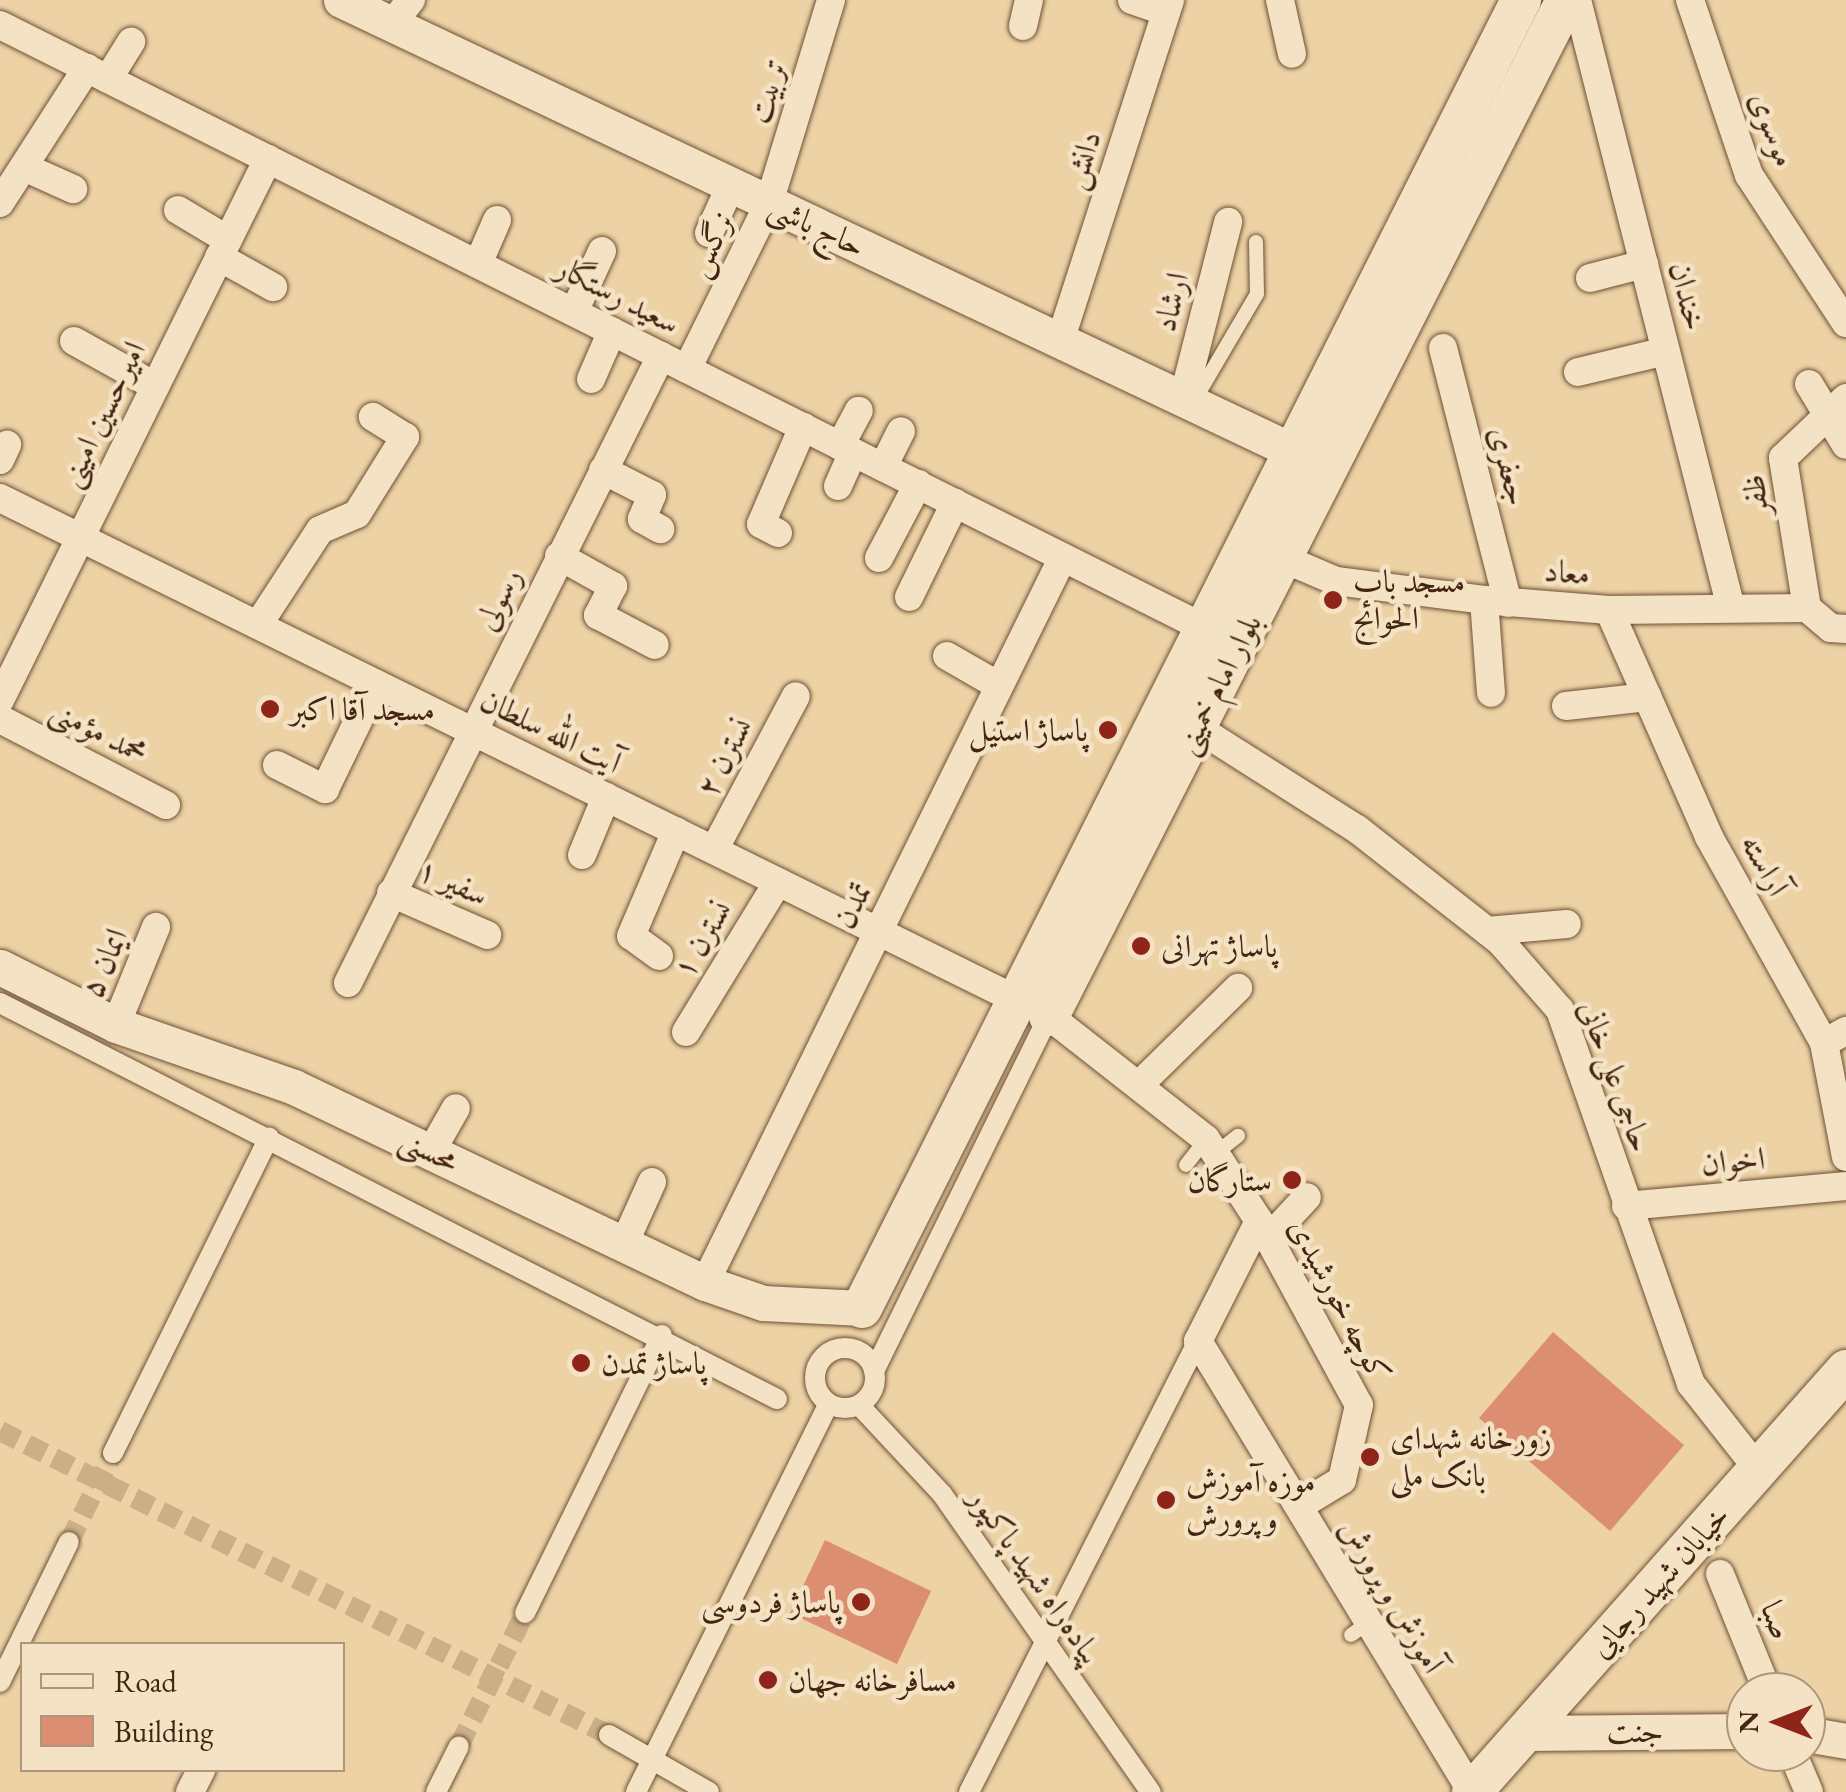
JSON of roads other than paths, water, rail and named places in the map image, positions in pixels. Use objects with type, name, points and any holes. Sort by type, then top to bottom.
[{"type":"main road","name":"بلوار امام خمینی","points":[[1033,1008],[1204,628],[1521,0]]},
{"type":"main road","name":"بلوار امام خمینی","points":[[862,1308],[1196,727],[1566,0]]},
{"type":"main road","name":"خیابان شهید رجایی","points":[[1472,1792],[1846,1370]]},
{"type":"street","name":"حاج باشی","points":[[342,0],[402,12],[731,185],[1293,452]]},
{"type":"street","name":"تربیت","points":[[769,203],[831,0]]},
{"type":"street","points":[[1132,0],[1168,6]]},
{"type":"street","points":[[1280,0],[1292,54]]},
{"type":"street","name":"خندان","points":[[1577,0],[1731,608]]},
{"type":"street","name":"موسوی","points":[[1690,0],[1749,175],[1846,323]]},
{"type":"street","name":"دانش","points":[[1060,341],[1168,6]]},
{"type":"street","name":"سعید رستگار","points":[[0,25],[1204,628]]},
{"type":"street","points":[[0,203],[24,166],[97,74],[132,42]]},
{"type":"street","name":"امیرحسین امینی","points":[[0,700],[268,159]]},
{"type":"street","points":[[24,166],[73,189]]},
{"type":"street","points":[[709,233],[731,185]]},
{"type":"street","name":"نرگس","points":[[688,369],[769,203]]},
{"type":"street","points":[[178,210],[273,287]]},
{"type":"street","points":[[478,264],[497,220]]},
{"type":"street","name":"ارشاد","points":[[1187,401],[1228,222]]},
{"type":"street","points":[[574,312],[602,251]]},
{"type":"street","points":[[1590,278],[1644,264]]},
{"type":"street","points":[[591,378],[612,331]]},
{"type":"street","points":[[74,341],[155,386]]},
{"type":"street","name":"جعفری","points":[[1443,348],[1496,601],[1491,693]]},
{"type":"street","points":[[1578,372],[1666,351]]},
{"type":"street","name":"رسولی","points":[[348,983],[470,730],[661,356]]},
{"type":"street","points":[[1810,384],[1837,407],[1846,444]]},
{"type":"street","name":"ظفر","points":[[1807,608],[1783,458],[1837,407]]},
{"type":"street","points":[[838,486],[859,411]]},
{"type":"street","points":[[258,625],[320,530],[357,514],[405,437],[373,417]]},
{"type":"street","points":[[778,533],[761,524],[802,426]]},
{"type":"street","points":[[883,467],[901,431]]},
{"type":"street","points":[[603,470],[652,495],[642,520],[660,528]]},
{"type":"street","points":[[879,558],[918,484]]},
{"type":"street","name":"آیت الله سلطان","points":[[0,498],[1033,1008]]},
{"type":"street","points":[[910,597],[955,503]]},
{"type":"street","points":[[559,556],[612,586],[598,615],[654,645]]},
{"type":"street","name":"تمدن","points":[[704,1283],[1063,557]]},
{"type":"street","name":"معاد","points":[[1282,558],[1336,581],[1496,601],[1609,610],[1807,608],[1832,628],[1846,628]]},
{"type":"street","name":"آراسته","points":[[1609,610],[1709,837],[1835,1037],[1846,1158]]},
{"type":"street","points":[[948,656],[999,686]]},
{"type":"street","points":[[277,765],[325,789],[376,684]]},
{"type":"street","name":"نسترن ۲","points":[[714,850],[796,696]]},
{"type":"street","points":[[1566,706],[1648,696]]},
{"type":"street","name":"محمد مؤمنی","points":[[0,720],[166,805]]},
{"type":"street","name":"حاجی علی خانی","points":[[1196,727],[1357,829],[1487,931],[1560,1010],[1691,1384],[1758,1469]]},
{"type":"street","points":[[582,854],[606,797]]},
{"type":"street","points":[[658,956],[632,936],[676,831]]},
{"type":"street","name":"نسترن ۱","points":[[686,1032],[778,882]]},
{"type":"street","name":"سفیر ۱","points":[[391,893],[487,936]]},
{"type":"street","points":[[1487,931],[1566,924]]},
{"type":"street","name":"ایمان ۵","points":[[116,1025],[156,928]]},
{"type":"street","name":"محسنی","points":[[0,967],[116,1025],[294,1087],[704,1283],[763,1303],[862,1308]]},
{"type":"street","points":[[1140,1083],[1238,988]]},
{"type":"street","points":[[0,1003],[662,1336],[777,1399]]},
{"type":"street","points":[[1033,1008],[1220,1143],[1264,1230]]},
{"type":"street","name":"بلوار امام خمینی","points":[[874,1371],[1033,1008]]},
{"type":"street","points":[[432,1150],[456,1108]]},
{"type":"street","points":[[113,1453],[269,1137]]},
{"type":"street","points":[[624,1244],[652,1182]]},
{"type":"street","name":"اخوان","points":[[1626,1206],[1846,1186]]},
{"type":"street","points":[[970,1792],[1198,1341],[1264,1230],[1307,1197]]},
{"type":"street","name":"کوچه خورشیدی","points":[[1264,1230],[1358,1405],[1342,1480],[1299,1506]]},
{"type":"street","name":"بلوار امام خمینی","points":[[838,1348],[862,1308]]},
{"type":"street","points":[[524,1613],[662,1336]]},
{"type":"street","name":"آموزش و پرورش","points":[[1198,1341],[1299,1506],[1358,1630],[1472,1792]]},
{"type":"street","points":[[838,1348],[861,1352],[874,1371],[874,1386],[860,1405],[829,1404],[814,1377],[819,1361],[838,1348]]},
{"type":"street","points":[[636,1792],[829,1404]]},
{"type":"street","name":"پیاده‌راه شهید پاکپور","points":[[860,1405],[916,1460],[1151,1792]]},
{"type":"street","points":[[0,1682],[69,1542]]},
{"type":"street","name":"صبا","points":[[1720,1574],[1760,1672]]},
{"type":"street","name":"جنت","points":[[1525,1733],[1726,1731]]},
{"type":"street","points":[[608,1735],[709,1792]]},
{"type":"street","points":[[436,1792],[459,1746]]},
{"type":"lane","points":[[1187,401],[1256,294],[1256,242]]},
{"type":"lane","points":[[1186,1164],[1220,1143]]},
{"type":"tunnel","points":[[0,1431],[609,1735]]},
{"type":"tunnel","points":[[69,1542],[113,1453]]},
{"type":"tunnel","points":[[459,1746],[525,1613]]},
{"type":"place","name":"مسجد باب الحوائج","points":[[1333,600]]},
{"type":"place","name":"مسجد آقا اکبر","points":[[270,709]]},
{"type":"place","name":"پاساژ استیل","points":[[1108,730]]},
{"type":"place","name":"پاساژ تهرانی","points":[[1141,946]]},
{"type":"place","name":"ستارگان","points":[[1292,1180]]},
{"type":"place","name":"پاساژ تمدن","points":[[581,1363]]},
{"type":"place","name":"زورخانه شهدای بانک ملی","points":[[1370,1457]]},
{"type":"place","name":"موزه آموزش و پرورش","points":[[1166,1500]]},
{"type":"place","name":"پاساژ فردوسی","points":[[861,1602]]},
{"type":"place","name":"مسافرخانه جهان","points":[[768,1680]]}]
